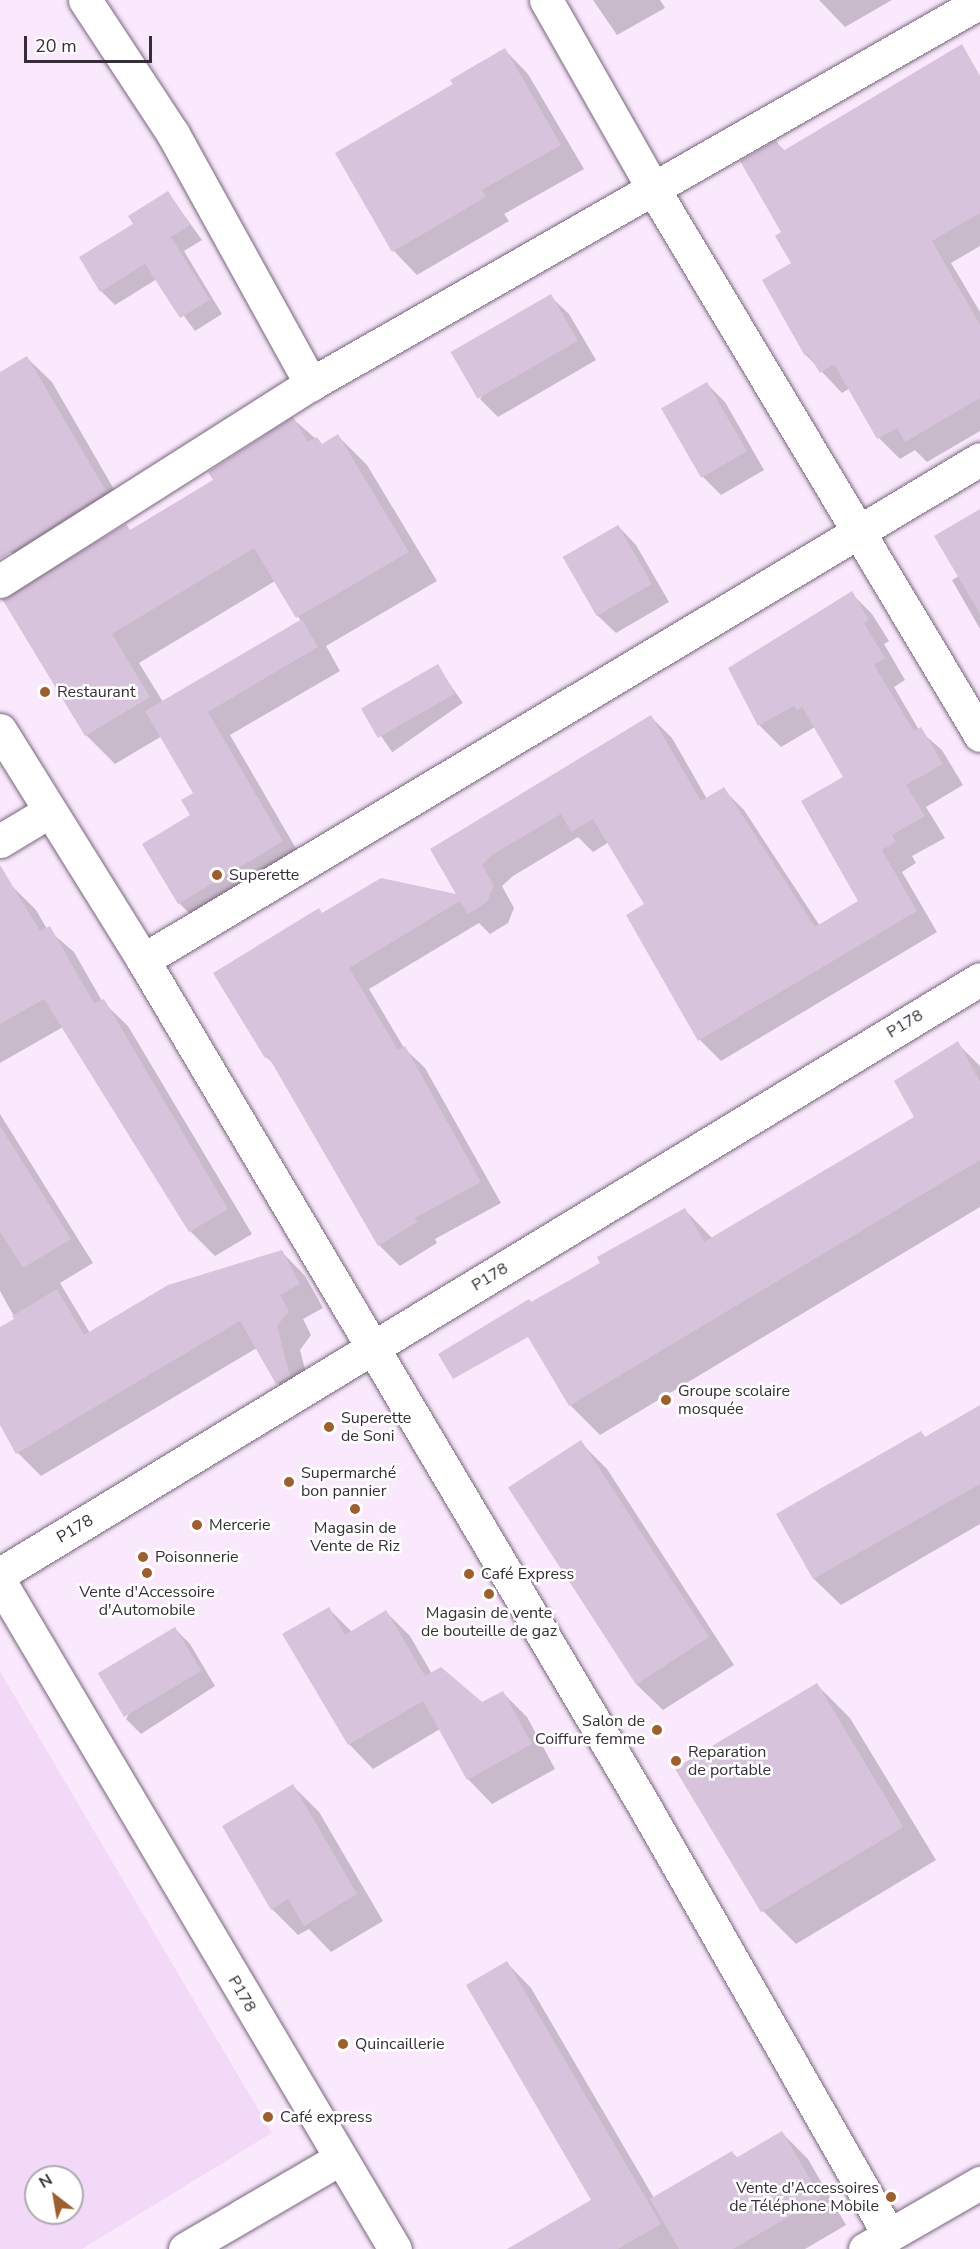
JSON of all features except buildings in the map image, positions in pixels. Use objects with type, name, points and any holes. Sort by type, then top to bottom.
[{"type":"street","points":[[85,0],[173,134],[311,384]]},
{"type":"street","points":[[546,0],[654,190],[980,735]]},
{"type":"street","points":[[0,580],[311,384],[980,2]]},
{"type":"street","points":[[143,960],[980,459]]},
{"type":"street","points":[[0,730],[143,960],[371,1349],[646,1809],[877,2242],[980,2183]]},
{"type":"street","points":[[0,841],[50,811]]},
{"type":"street","name":"P178","points":[[0,1574],[980,979]]},
{"type":"street","name":"P178","points":[[0,1582],[339,2159],[395,2249]]},
{"type":"street","points":[[185,2249],[339,2159]]},
{"type":"shaded area","points":[[0,1671],[272,2133],[82,2249],[0,2249]]},
{"type":"place","name":"Restaurant","points":[[45,692]]},
{"type":"place","name":"Superette","points":[[217,875]]},
{"type":"place","name":"Groupe scolaire mosquée","points":[[666,1400]]},
{"type":"place","name":"Superette de Soni","points":[[329,1427]]},
{"type":"place","name":"Supermarché bon pannier","points":[[289,1482]]},
{"type":"place","name":"Magasin de Vente de Riz","points":[[355,1509]]},
{"type":"place","name":"Mercerie","points":[[197,1525]]},
{"type":"place","name":"Poisonnerie","points":[[143,1557]]},
{"type":"place","name":"Vente d'Accessoire d'Automobile","points":[[147,1573]]},
{"type":"place","name":"Café Express","points":[[469,1574]]},
{"type":"place","name":"Magasin de vente de bouteille de gaz","points":[[489,1594]]},
{"type":"place","name":"Salon de Coiffure femme","points":[[657,1730]]},
{"type":"place","name":"Reparation de portable","points":[[676,1761]]},
{"type":"place","name":"Quincaillerie","points":[[343,2044]]},
{"type":"place","name":"Café express","points":[[268,2117]]},
{"type":"place","name":"Vente d'Accessoires de Téléphone Mobile","points":[[891,2197]]}]
